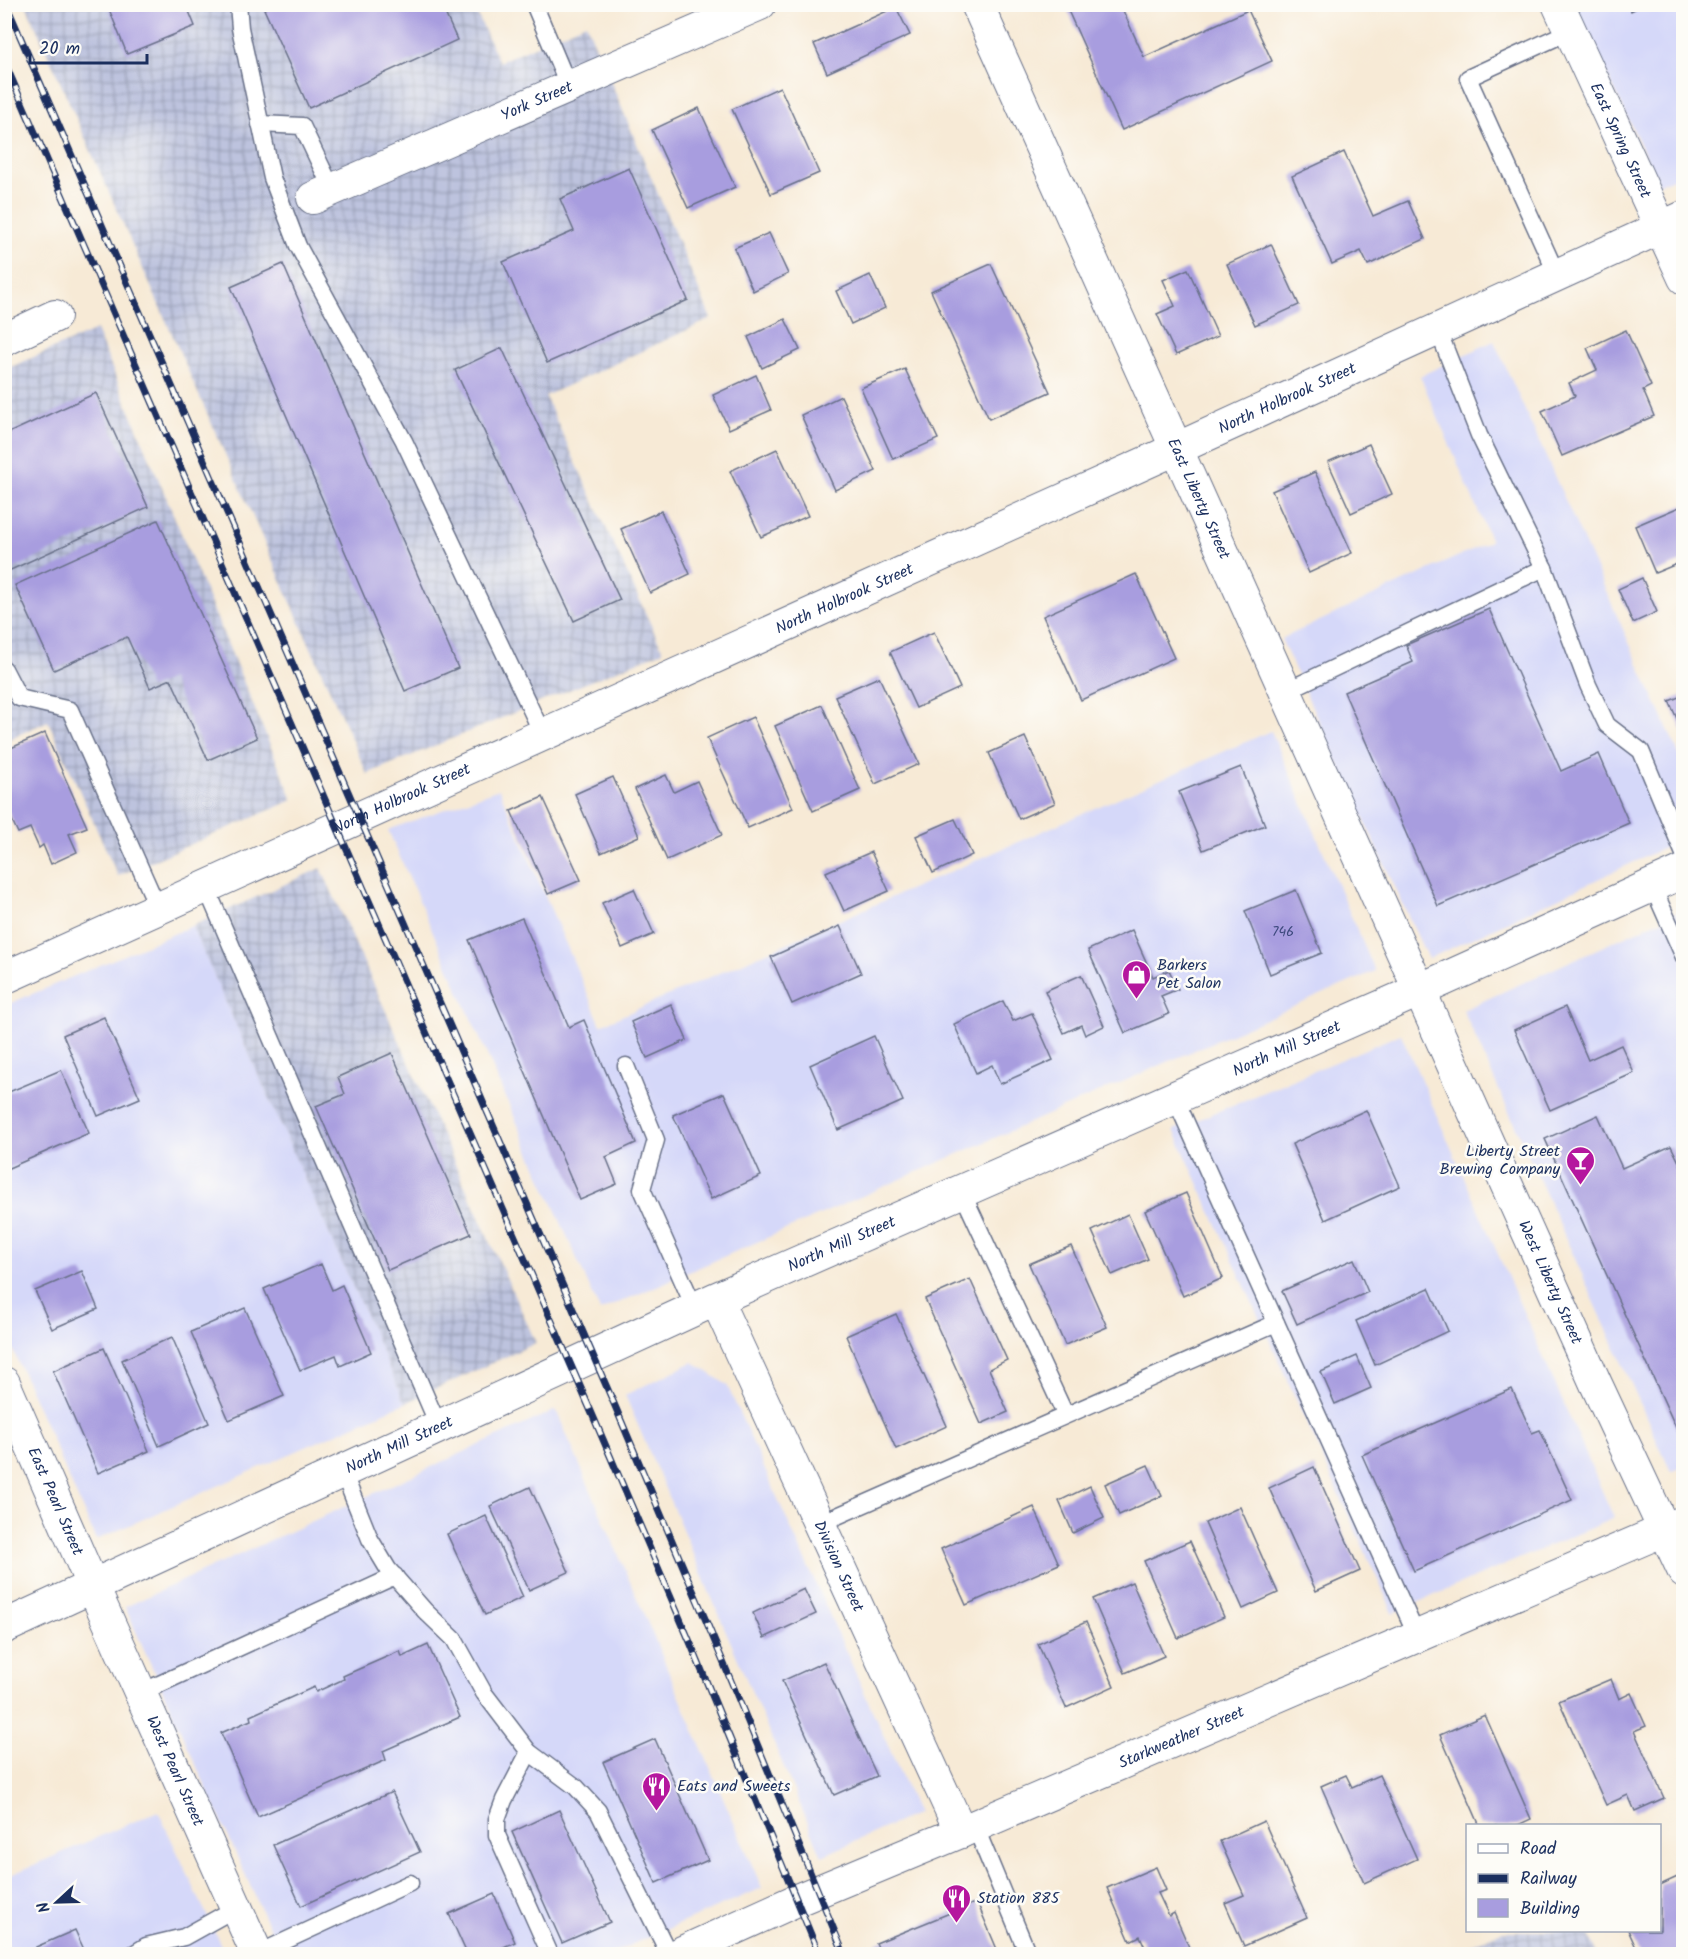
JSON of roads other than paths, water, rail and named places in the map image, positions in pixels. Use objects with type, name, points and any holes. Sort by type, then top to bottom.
[{"type":"street","name":"York Street","points":[[322,194],[760,4]]},
{"type":"street","name":"East Liberty Street","points":[[977,4],[1420,990]]},
{"type":"street","name":"East Spring Street","points":[[1564,18],[1672,222],[1683,278]]},
{"type":"street","name":"North Holbrook Street","points":[[4,978],[1176,449],[1672,222]]},
{"type":"street","points":[[4,340],[55,316]]},
{"type":"street","name":"North Mill Street","points":[[4,1627],[706,1304],[1420,990],[1683,871]]},
{"type":"street","name":"West Liberty Street","points":[[1420,990],[1596,1383],[1674,1526],[1683,1572]]},
{"type":"street","name":"Division Street","points":[[706,1304],[819,1524],[968,1829]]},
{"type":"street","name":"East Pearl Street","points":[[4,1383],[93,1587]]},
{"type":"street","name":"Starkweather Street","points":[[678,1954],[797,1900],[1674,1526]]},
{"type":"street","name":"West Pearl Street","points":[[93,1587],[257,1954]]},
{"type":"lane","points":[[238,4],[240,28],[272,178],[298,246],[404,441],[543,735]]},
{"type":"lane","points":[[534,4],[569,87]]},
{"type":"lane","points":[[1557,275],[1468,78],[1564,18]]},
{"type":"lane","points":[[260,124],[302,126],[322,194]]},
{"type":"lane","points":[[1438,330],[1479,435],[1544,568],[1588,685],[1607,725],[1641,752],[1683,854]]},
{"type":"lane","points":[[1286,691],[1544,568]]},
{"type":"lane","points":[[4,669],[19,698],[70,710],[158,908]]},
{"type":"lane","points":[[1652,885],[1683,957]]},
{"type":"lane","points":[[206,887],[439,1428]]},
{"type":"lane","points":[[626,1066],[656,1140],[642,1188],[706,1304]]},
{"type":"lane","points":[[1175,1098],[1418,1636]]},
{"type":"lane","points":[[962,1192],[1065,1414]]},
{"type":"lane","points":[[819,1524],[1276,1323]]},
{"type":"lane","points":[[343,1472],[370,1539],[395,1576],[425,1611],[454,1639],[484,1693],[530,1752],[576,1787],[598,1811],[678,1954]]},
{"type":"lane","points":[[140,1693],[395,1576]]},
{"type":"lane","points":[[530,1752],[504,1800],[497,1819],[497,1835],[550,1954]]},
{"type":"lane","points":[[968,1829],[1028,1954]]},
{"type":"lane","points":[[257,1954],[410,1883]]},
{"type":"lane","points":[[133,1954],[146,1946],[184,1937],[236,1908]]},
{"type":"railway","points":[[6,4],[615,1406],[844,1954]]},
{"type":"railway","points":[[4,61],[593,1416],[690,1642],[819,1954]]},
{"type":"place","name":"Barkers Pet Salon","points":[[1136,1000]]},
{"type":"place","name":"Liberty Street Brewing Company","points":[[1581,1186]]},
{"type":"place","name":"Eats and Sweets","points":[[656,1812]]},
{"type":"place","name":"Station 885","points":[[956,1924]]}]
